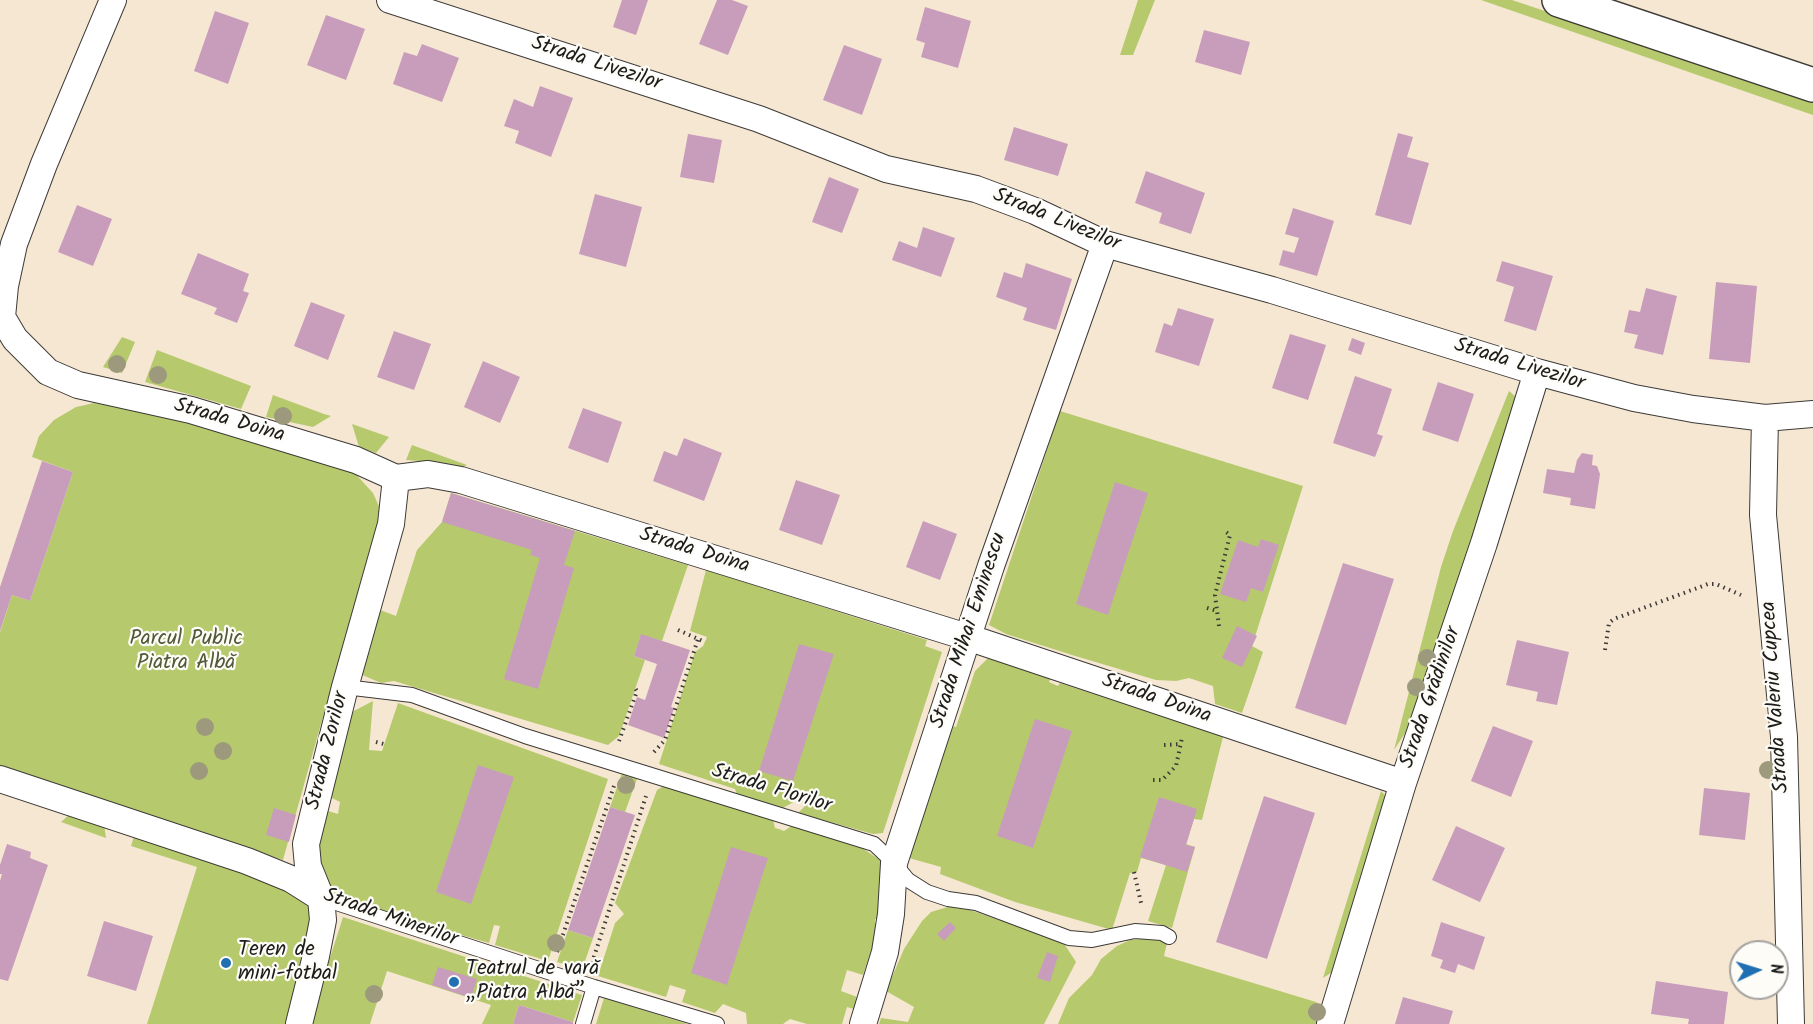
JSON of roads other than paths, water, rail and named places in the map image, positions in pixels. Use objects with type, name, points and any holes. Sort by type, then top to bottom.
[{"type":"street","name":"Strada Doina","points":[[113,0],[44,164],[14,244],[5,286],[1,317],[15,339],[48,372],[78,385],[190,410],[356,460],[396,478],[428,474],[461,480],[967,637],[1403,783]]},
{"type":"street","name":"Strada Livezilor","points":[[390,0],[759,119],[885,169],[976,189],[1035,211],[1105,244],[1272,290],[1537,372],[1634,398],[1693,409],[1765,418]]},
{"type":"street","points":[[1559,0],[1813,85]]},
{"type":"street","name":"Strada Mihai Eminescu","points":[[862,1024],[885,952],[891,914],[894,863],[967,637],[1105,244]]},
{"type":"street","name":"Strada Grădinilor","points":[[1330,1024],[1403,783],[1485,543],[1537,372]]},
{"type":"street","points":[[1765,418],[1813,414]]},
{"type":"street","name":"Strada Valeriu Cupcea","points":[[1765,418],[1763,515],[1784,737],[1791,1024]]},
{"type":"street","name":"Strada Zorilor","points":[[299,1024],[323,920],[321,898],[308,866],[306,844],[345,687],[391,524],[396,478]]},
{"type":"street","name":"Strada Minerilor","points":[[0,779],[247,861],[291,879],[321,898]]},
{"type":"lane","name":"Strada Florilor","points":[[345,687],[412,695],[525,736],[874,843],[908,880],[927,892],[948,899],[976,903],[1069,938],[1092,940],[1135,931],[1162,933],[1169,937]]},
{"type":"lane","name":"Strada Minerilor","points":[[321,898],[717,1024]]},
{"type":"lane","points":[[583,1024],[590,985]]},
{"type":"place","name":"Teren de mini-fotbal","points":[[226,963]]},
{"type":"place","name":"Teatrul de vară „Piatra Albă”","points":[[454,982]]},
{"type":"park label","name":"Parcul Public Piatra Albă","points":[[186,652]]}]
